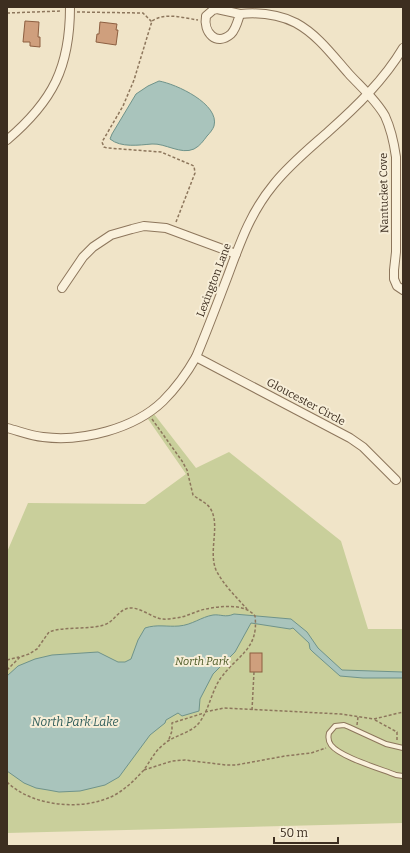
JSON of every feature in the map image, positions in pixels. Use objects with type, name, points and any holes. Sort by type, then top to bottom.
[{"type":"street","points":[[7,140],[24,125],[48,98],[56,82],[67,50],[70,32],[70,9]]},
{"type":"street","points":[[222,9],[240,14],[230,34],[221,38],[216,38],[208,32],[205,22],[206,16],[213,10],[222,9]]},
{"type":"street","name":"Nantucket Cove","points":[[240,14],[255,12],[268,14],[283,17],[301,26],[314,36],[368,94],[385,116],[394,142],[396,157],[400,254],[394,279],[397,286],[403,290]]},
{"type":"street","name":"Lexington Lane","points":[[7,428],[42,437],[78,438],[113,430],[148,413],[162,402],[176,387],[196,357],[252,214],[274,183],[290,166],[368,94],[388,71],[403,48]]},
{"type":"street","points":[[62,288],[93,247],[105,238],[125,230],[144,226],[173,230],[236,254]]},
{"type":"street","name":"Gloucester Circle","points":[[196,357],[350,438],[363,447],[396,480]]},
{"type":"lane","points":[[403,748],[379,741],[344,725],[335,726],[329,733],[328,738],[332,746],[356,760],[396,775],[403,776]]},
{"type":"path","points":[[7,13],[70,9],[143,13],[152,22]]},
{"type":"path","points":[[173,230],[195,173],[194,166],[161,152],[115,149],[107,148],[102,145],[126,99],[134,80],[152,22],[158,17],[167,16],[205,22]]},
{"type":"path","points":[[7,782],[24,794],[38,800],[58,804],[85,804],[98,802],[118,794],[131,783],[143,770],[158,749],[169,739],[196,726],[205,713],[216,685],[252,642],[255,633],[255,616],[223,581],[216,569],[214,558],[213,513],[206,503],[193,495],[187,470],[182,460],[148,413]]},
{"type":"path","points":[[7,660],[29,654],[37,649],[49,632],[106,624],[109,623],[122,610],[134,608],[160,618],[169,619],[186,616],[212,608],[247,609]]},
{"type":"path","points":[[7,670],[20,657]]},
{"type":"path","points":[[252,710],[254,672]]},
{"type":"path","points":[[169,739],[172,731],[172,722],[224,708],[344,714],[374,719],[397,732],[397,747]]},
{"type":"path","points":[[374,719],[403,712]]},
{"type":"path","points":[[143,770],[172,761],[185,760],[236,765],[284,756],[311,753],[332,746]]},
{"type":"green space","name":"North Park","points":[[154,414],[196,468],[229,452],[341,541],[368,629],[403,629],[403,823],[7,833],[7,552],[28,503],[145,504],[186,474],[148,419]]},
{"type":"water","points":[[159,81],[176,86],[195,96],[210,110],[214,118],[214,127],[202,143],[194,149],[184,151],[157,144],[125,145],[114,142],[110,139],[136,94]]},
{"type":"water","name":"North Park Lake","points":[[234,614],[291,619],[307,632],[318,648],[342,670],[403,672],[403,678],[363,678],[340,676],[310,649],[309,643],[293,628],[290,629],[251,623],[235,652],[213,674],[200,699],[199,711],[182,716],[178,713],[166,720],[165,723],[150,735],[119,777],[105,785],[80,791],[59,792],[36,788],[24,783],[7,771],[7,676],[18,666],[35,659],[52,655],[98,652],[118,662],[125,662],[131,659],[138,640],[145,628],[154,626],[184,625],[213,615],[228,616]]},
{"type":"building","points":[[25,21],[39,22],[38,37],[40,37],[40,47],[30,46],[30,42],[23,42]]},
{"type":"building","points":[[100,22],[117,24],[116,30],[118,30],[116,45],[96,42],[97,34],[99,34]]},
{"type":"building","points":[[250,653],[262,653],[262,672],[250,672]]}]
